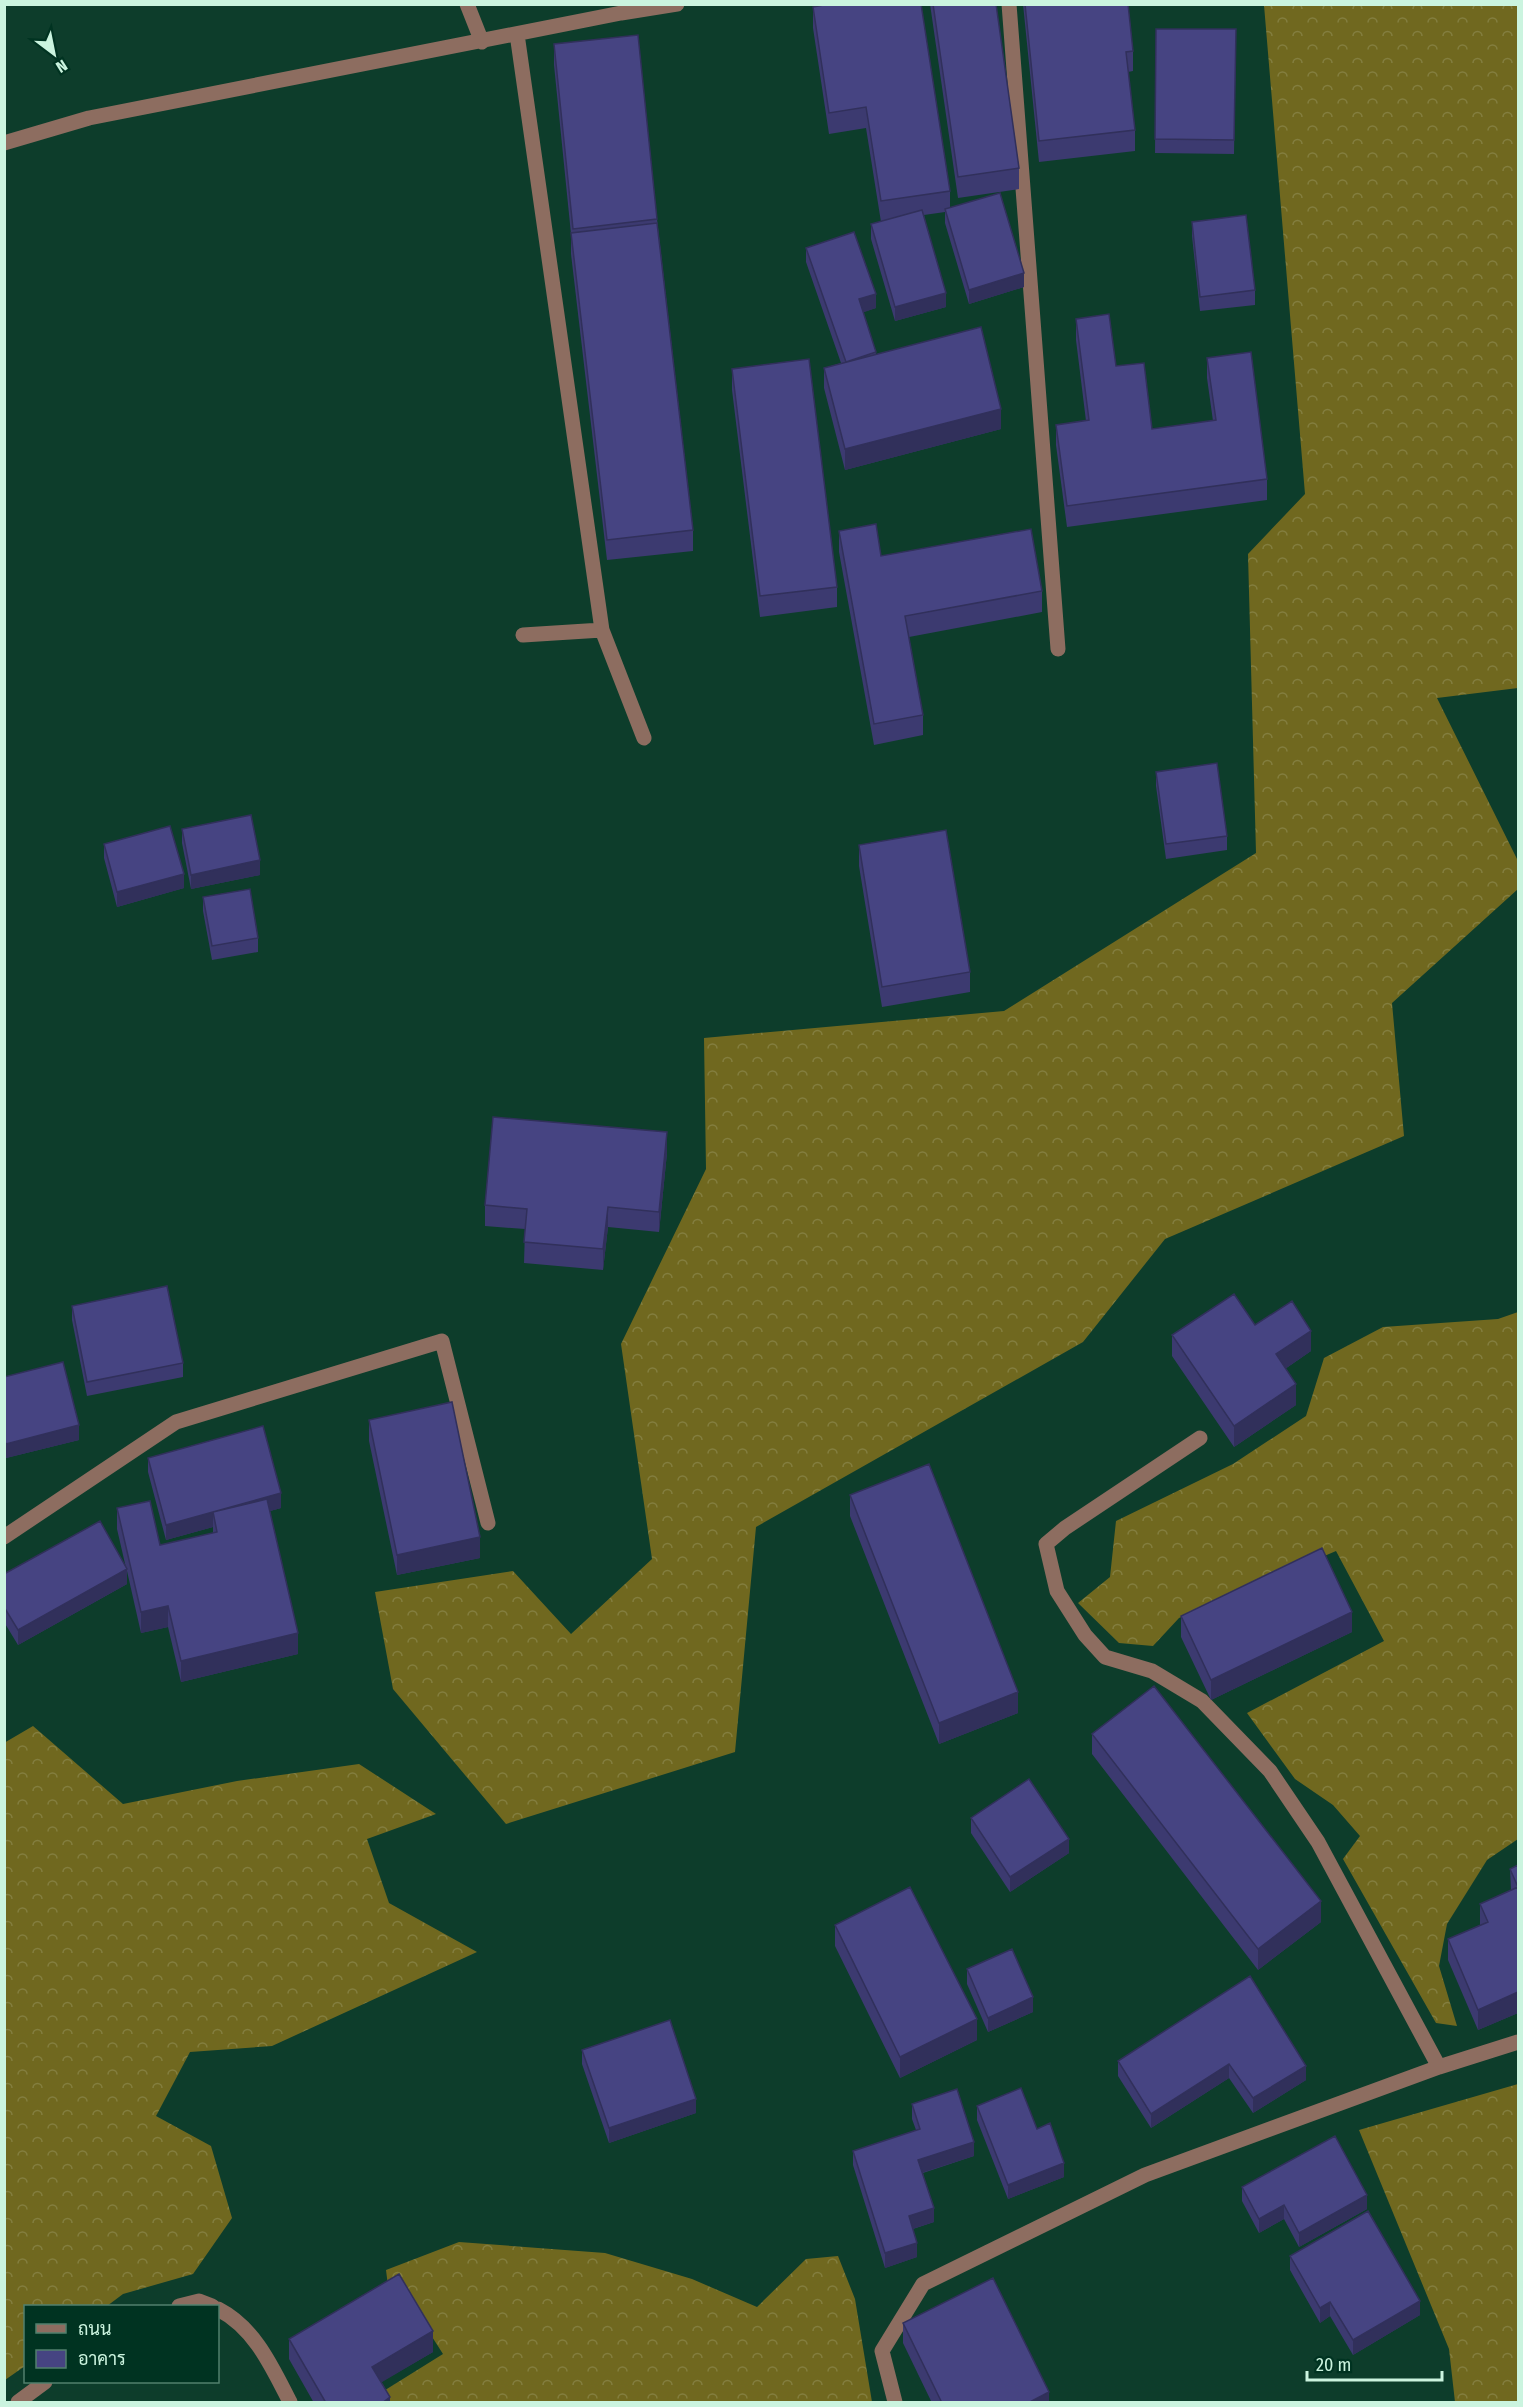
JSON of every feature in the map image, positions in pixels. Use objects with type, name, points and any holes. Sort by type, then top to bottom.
[{"type":"street","points":[[467,4],[483,42]]},
{"type":"street","points":[[4,143],[89,118],[677,4]]},
{"type":"street","points":[[1009,4],[1058,650]]},
{"type":"street","points":[[517,34],[602,630],[644,738]]},
{"type":"street","points":[[523,635],[602,630]]},
{"type":"street","points":[[4,1537],[176,1422],[442,1341],[488,1523]]},
{"type":"street","points":[[1200,1438],[1065,1528],[1046,1544],[1057,1591],[1084,1635],[1106,1658],[1152,1671],[1202,1701],[1270,1771],[1318,1842],[1439,2067]]},
{"type":"street","points":[[895,2403],[882,2351],[923,2284],[1144,2175],[1439,2067],[1518,2042]]},
{"type":"street","points":[[186,2305],[199,2301],[208,2305]]},
{"type":"street","points":[[219,2310],[232,2316],[260,2346],[290,2403]]},
{"type":"street","points":[[18,2403],[44,2383]]},
{"type":"green space","points":[[1264,5],[1518,5],[1518,688],[1437,698],[1518,861],[1518,889],[1392,1003],[1404,1136],[1165,1239],[1083,1342],[756,1527],[735,1752],[506,1824],[393,1689],[375,1592],[513,1571],[571,1634],[652,1559],[621,1344],[706,1169],[704,1038],[1004,1011],[1256,853],[1248,554],[1305,494]]},
{"type":"green space","points":[[1518,1312],[1518,1839],[1487,1860],[1447,1924],[1439,1966],[1457,2026],[1436,2023],[1343,1859],[1360,1836],[1333,1805],[1295,1779],[1247,1713],[1384,1641],[1336,1551],[1179,1618],[1153,1646],[1119,1643],[1078,1603],[1110,1577],[1116,1521],[1233,1464],[1306,1416],[1324,1358],[1383,1327],[1498,1319]]},
{"type":"green space","points":[[33,1726],[123,1804],[237,1781],[359,1764],[436,1814],[367,1839],[389,1903],[477,1952],[272,2046],[190,2052],[156,2116],[211,2146],[232,2218],[193,2274],[123,2294],[108,2305],[24,2305],[24,2367],[5,2380],[4,1743]]},
{"type":"green space","points":[[1518,2084],[1518,2402],[1455,2402],[1449,2349],[1359,2130]]},
{"type":"green space","points":[[459,2242],[605,2253],[692,2279],[757,2307],[806,2259],[838,2256],[855,2299],[872,2402],[389,2402],[382,2392],[443,2354],[399,2285],[388,2286],[386,2270]]},
{"type":"building","points":[[829,4],[921,4],[950,191],[881,201],[866,107],[829,113],[813,7]]},
{"type":"building","points":[[933,4],[996,4],[1019,168],[958,177]]},
{"type":"building","points":[[1025,4],[1128,4],[1133,51],[1126,52],[1135,130],[1039,141]]},
{"type":"building","points":[[1156,29],[1236,29],[1234,140],[1155,139]]},
{"type":"building","points":[[638,35],[657,219],[573,229],[554,44]]},
{"type":"building","points":[[1000,193],[1024,273],[969,290],[945,209]]},
{"type":"building","points":[[922,210],[946,293],[895,307],[871,224]]},
{"type":"building","points":[[1246,215],[1255,290],[1200,297],[1192,222]]},
{"type":"building","points":[[657,223],[693,530],[607,540],[571,233]]},
{"type":"building","points":[[854,232],[876,294],[859,299],[876,352],[846,362],[806,248]]},
{"type":"building","points":[[1109,314],[1116,366],[1144,363],[1152,429],[1216,420],[1207,358],[1251,352],[1267,479],[1067,506],[1056,425],[1089,420],[1076,319]]},
{"type":"building","points":[[981,327],[1001,409],[845,449],[824,368]]},
{"type":"building","points":[[809,359],[837,587],[760,596],[732,369]]},
{"type":"building","points":[[876,524],[881,556],[1031,529],[1042,591],[905,616],[923,715],[874,724],[839,531]]},
{"type":"building","points":[[1217,763],[1227,836],[1166,844],[1156,772]]},
{"type":"building","points":[[251,815],[260,860],[191,875],[182,829]]},
{"type":"building","points":[[170,826],[184,874],[117,892],[104,844]]},
{"type":"building","points":[[946,830],[970,972],[882,987],[859,845]]},
{"type":"building","points":[[250,889],[258,938],[212,946],[203,897]]},
{"type":"building","points":[[493,1117],[667,1132],[659,1212],[608,1207],[603,1249],[524,1242],[527,1209],[485,1205]]},
{"type":"building","points":[[167,1286],[183,1363],[87,1382],[72,1306]]},
{"type":"building","points":[[1234,1294],[1255,1325],[1292,1301],[1311,1331],[1276,1354],[1296,1384],[1234,1426],[1172,1335]]},
{"type":"building","points":[[63,1362],[79,1425],[6,1444],[4,1439],[4,1377]]},
{"type":"building","points":[[452,1402],[480,1537],[397,1555],[369,1420]]},
{"type":"building","points":[[263,1426],[281,1493],[166,1525],[148,1458]]},
{"type":"building","points":[[929,1464],[1018,1692],[939,1723],[850,1495]]},
{"type":"building","points":[[267,1499],[298,1633],[181,1661],[168,1606],[141,1612],[117,1508],[150,1501],[160,1545],[217,1532],[213,1512]]},
{"type":"building","points":[[100,1521],[127,1569],[18,1630],[4,1607],[4,1574]]},
{"type":"building","points":[[1322,1548],[1352,1612],[1211,1680],[1181,1616]]},
{"type":"building","points":[[1154,1686],[1321,1901],[1258,1949],[1092,1734]]},
{"type":"building","points":[[1029,1779],[1069,1839],[1010,1877],[971,1818]]},
{"type":"building","points":[[1518,1865],[1518,1887],[1510,1869]]},
{"type":"building","points":[[910,1887],[977,2019],[900,2057],[835,1925]]},
{"type":"building","points":[[1518,1887],[1518,1992],[1478,2010],[1448,1939],[1488,1922],[1480,1904]]},
{"type":"building","points":[[1012,1949],[1033,1997],[988,2018],[967,1969]]},
{"type":"building","points":[[1250,1976],[1306,2066],[1253,2098],[1229,2064],[1151,2114],[1118,2061]]},
{"type":"building","points":[[670,2020],[696,2099],[609,2128],[582,2050]]},
{"type":"building","points":[[1021,2088],[1037,2129],[1050,2123],[1064,2163],[1008,2185],[977,2106]]},
{"type":"building","points":[[957,2089],[974,2142],[918,2160],[934,2208],[909,2216],[917,2243],[885,2253],[853,2151],[920,2129],[912,2104]]},
{"type":"building","points":[[1335,2136],[1367,2195],[1299,2233],[1284,2205],[1259,2219],[1242,2187]]},
{"type":"building","points":[[1368,2211],[1420,2301],[1353,2340],[1330,2302],[1320,2308],[1290,2256]]},
{"type":"building","points":[[399,2274],[433,2331],[372,2367],[390,2397],[382,2403],[326,2403],[289,2339]]},
{"type":"building","points":[[993,2278],[1049,2392],[1028,2403],[942,2403],[903,2323]]}]
